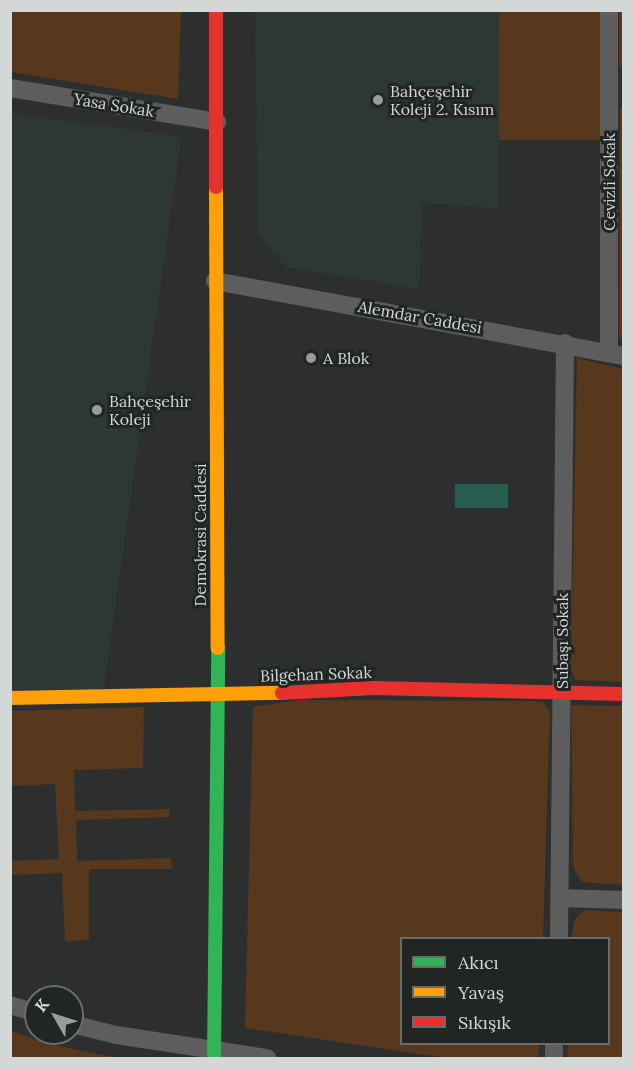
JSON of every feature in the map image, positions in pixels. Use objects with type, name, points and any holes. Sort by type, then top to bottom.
[{"type":"main road","name":"Demokrasi Caddesi","points":[[214,1054],[217,695],[216,10]]},
{"type":"main road","name":"Bilgehan Sokak","points":[[10,698],[217,695],[374,688],[624,693]]},
{"type":"street","name":"Cevizli Sokak","points":[[609,10],[616,355]]},
{"type":"street","name":"Yasa Sokak","points":[[10,88],[217,122]]},
{"type":"street","name":"Alemdar Caddesi","points":[[215,281],[565,343],[616,355]]},
{"type":"street","name":"Subaşı Sokak","points":[[559,937],[565,343]]},
{"type":"street","points":[[560,898],[624,900]]},
{"type":"street","points":[[84,1027],[214,1054],[267,1059]]},
{"type":"shaded area","points":[[10,11],[181,11],[178,99],[11,72]]},
{"type":"shaded area","points":[[255,11],[499,11],[498,208],[422,203],[419,289],[286,267],[258,233]]},
{"type":"shaded area","points":[[499,11],[600,11],[600,140],[499,140]]},
{"type":"shaded area","points":[[619,11],[623,11],[623,67],[619,67]]},
{"type":"shaded area","points":[[623,105],[623,338],[619,337],[620,109]]},
{"type":"shaded area","name":"Bahçeşehir Koleji","points":[[11,113],[181,137],[102,704],[10,691]]},
{"type":"shaded area","points":[[577,358],[623,369],[623,682],[575,680],[571,669]]},
{"type":"shaded area","points":[[455,484],[508,484],[508,508],[455,508]]},
{"type":"shaded area","points":[[299,700],[532,701],[544,703],[550,713],[543,937],[400,937],[400,1045],[539,1045],[538,1058],[445,1058],[245,1028],[253,707]]},
{"type":"shaded area","points":[[571,705],[623,706],[623,885],[582,882],[573,867]]},
{"type":"shaded area","points":[[144,707],[143,768],[74,770],[75,811],[169,809],[170,817],[76,820],[77,861],[171,858],[172,869],[89,869],[89,940],[65,941],[62,873],[11,875],[11,861],[59,859],[55,784],[11,786],[11,711]]},
{"type":"shaded area","points":[[585,910],[623,912],[623,1058],[567,1058],[568,1045],[610,1045],[610,937],[571,937],[575,919]]},
{"type":"shaded area","points":[[11,1031],[24,1035],[24,1045],[54,1045],[118,1058],[11,1058]]},
{"type":"traffic: fast","points":[[214,1058],[218,648]]},
{"type":"traffic: slow","points":[[216,187],[218,648]]},
{"type":"traffic: slow","points":[[10,698],[282,693]]},
{"type":"traffic: jam","points":[[216,10],[216,187]]},
{"type":"traffic: jam","points":[[282,693],[374,688],[624,694]]},
{"type":"place","name":"Bahçeşehir Koleji 2. Kısım","points":[[378,100]]},
{"type":"place","name":"A Blok","points":[[311,358]]},
{"type":"place","name":"Bahçeşehir Koleji","points":[[97,410]]}]
